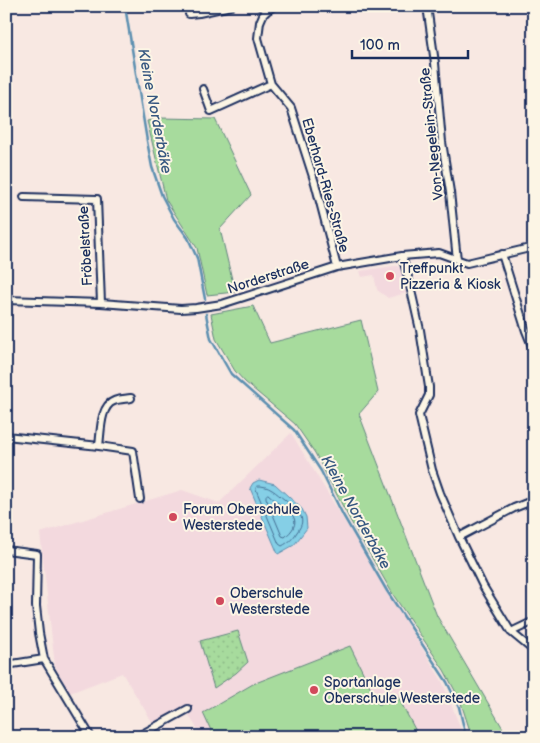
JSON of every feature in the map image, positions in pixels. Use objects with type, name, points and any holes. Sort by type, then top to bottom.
[{"type":"street","points":[[189,14],[199,9],[231,6]]},
{"type":"street","points":[[260,6],[267,11],[274,6]]},
{"type":"street","name":"Von-Negelein-Straße","points":[[427,6],[436,63],[442,142],[450,192],[457,260]]},
{"type":"street","name":"Eberhard-Ries-Straße","points":[[267,11],[260,22],[258,38],[271,84],[291,108],[315,184],[337,267]]},
{"type":"street","points":[[203,90],[211,111],[271,84]]},
{"type":"street","name":"Fröbelstraße","points":[[24,197],[97,200],[101,303]]},
{"type":"street","name":"Norderstraße","points":[[6,300],[101,303],[181,309],[196,308],[231,301],[337,267],[402,256],[439,253],[467,263],[534,247]]},
{"type":"street","points":[[502,254],[526,332],[534,351]]},
{"type":"street","points":[[402,256],[420,330],[429,387],[429,395],[419,415],[432,470],[459,537],[483,586],[511,632],[534,651]]},
{"type":"street","points":[[99,446],[103,413],[108,405],[115,400],[131,398]]},
{"type":"street","points":[[6,436],[133,451],[140,499]]},
{"type":"street","points":[[459,537],[506,512],[534,500]]},
{"type":"street","points":[[6,550],[37,554],[36,606],[44,659],[91,737]]},
{"type":"street","points":[[511,632],[534,621]]},
{"type":"street","points":[[6,665],[44,659]]},
{"type":"street","points":[[137,737],[188,709]]},
{"type":"shaded area","points":[[398,266],[401,270],[406,293],[388,298],[377,290],[374,275],[362,277],[360,271]]},
{"type":"shaded area","name":"Oberschule Westerstede","points":[[291,433],[442,681],[464,737],[203,737],[191,719],[185,705],[153,723],[122,673],[70,693],[55,666],[40,533],[182,490],[219,503]]},
{"type":"green space","points":[[160,118],[215,119],[251,195],[220,229],[235,292],[207,295],[197,248],[166,200],[147,121]]},
{"type":"green space","points":[[253,306],[270,343],[361,320],[378,392],[359,414],[437,616],[508,737],[472,737],[460,700],[444,670],[394,596],[350,520],[315,453],[295,424],[245,382],[235,371],[216,339],[211,314]]},
{"type":"green space","points":[[238,631],[248,662],[214,688],[200,641]]},
{"type":"green space","name":"Sportanlage Oberschule Westerstede","points":[[350,646],[379,705],[397,695],[419,737],[214,737],[203,713],[253,684]]},
{"type":"water","points":[[259,480],[275,484],[302,509],[306,517],[307,528],[294,545],[278,554],[250,488],[253,483]]},
{"type":"waterway","name":"Kleine Norderbäke","points":[[125,6],[152,167],[162,196],[174,219],[188,238],[197,258],[205,299]]},
{"type":"waterway","name":"Kleine Norderbäke","points":[[206,314],[211,339],[231,374],[294,430],[321,471],[343,515],[387,591],[447,682],[459,707],[466,737]]},
{"type":"place","name":"Treffpunkt Pizzeria & Kiosk","points":[[390,276]]},
{"type":"place","name":"Forum Oberschule Westerstede","points":[[173,517]]},
{"type":"place","name":"Oberschule Westerstede","points":[[220,601]]},
{"type":"place","name":"Sportanlage Oberschule Westerstede","points":[[314,690]]}]
